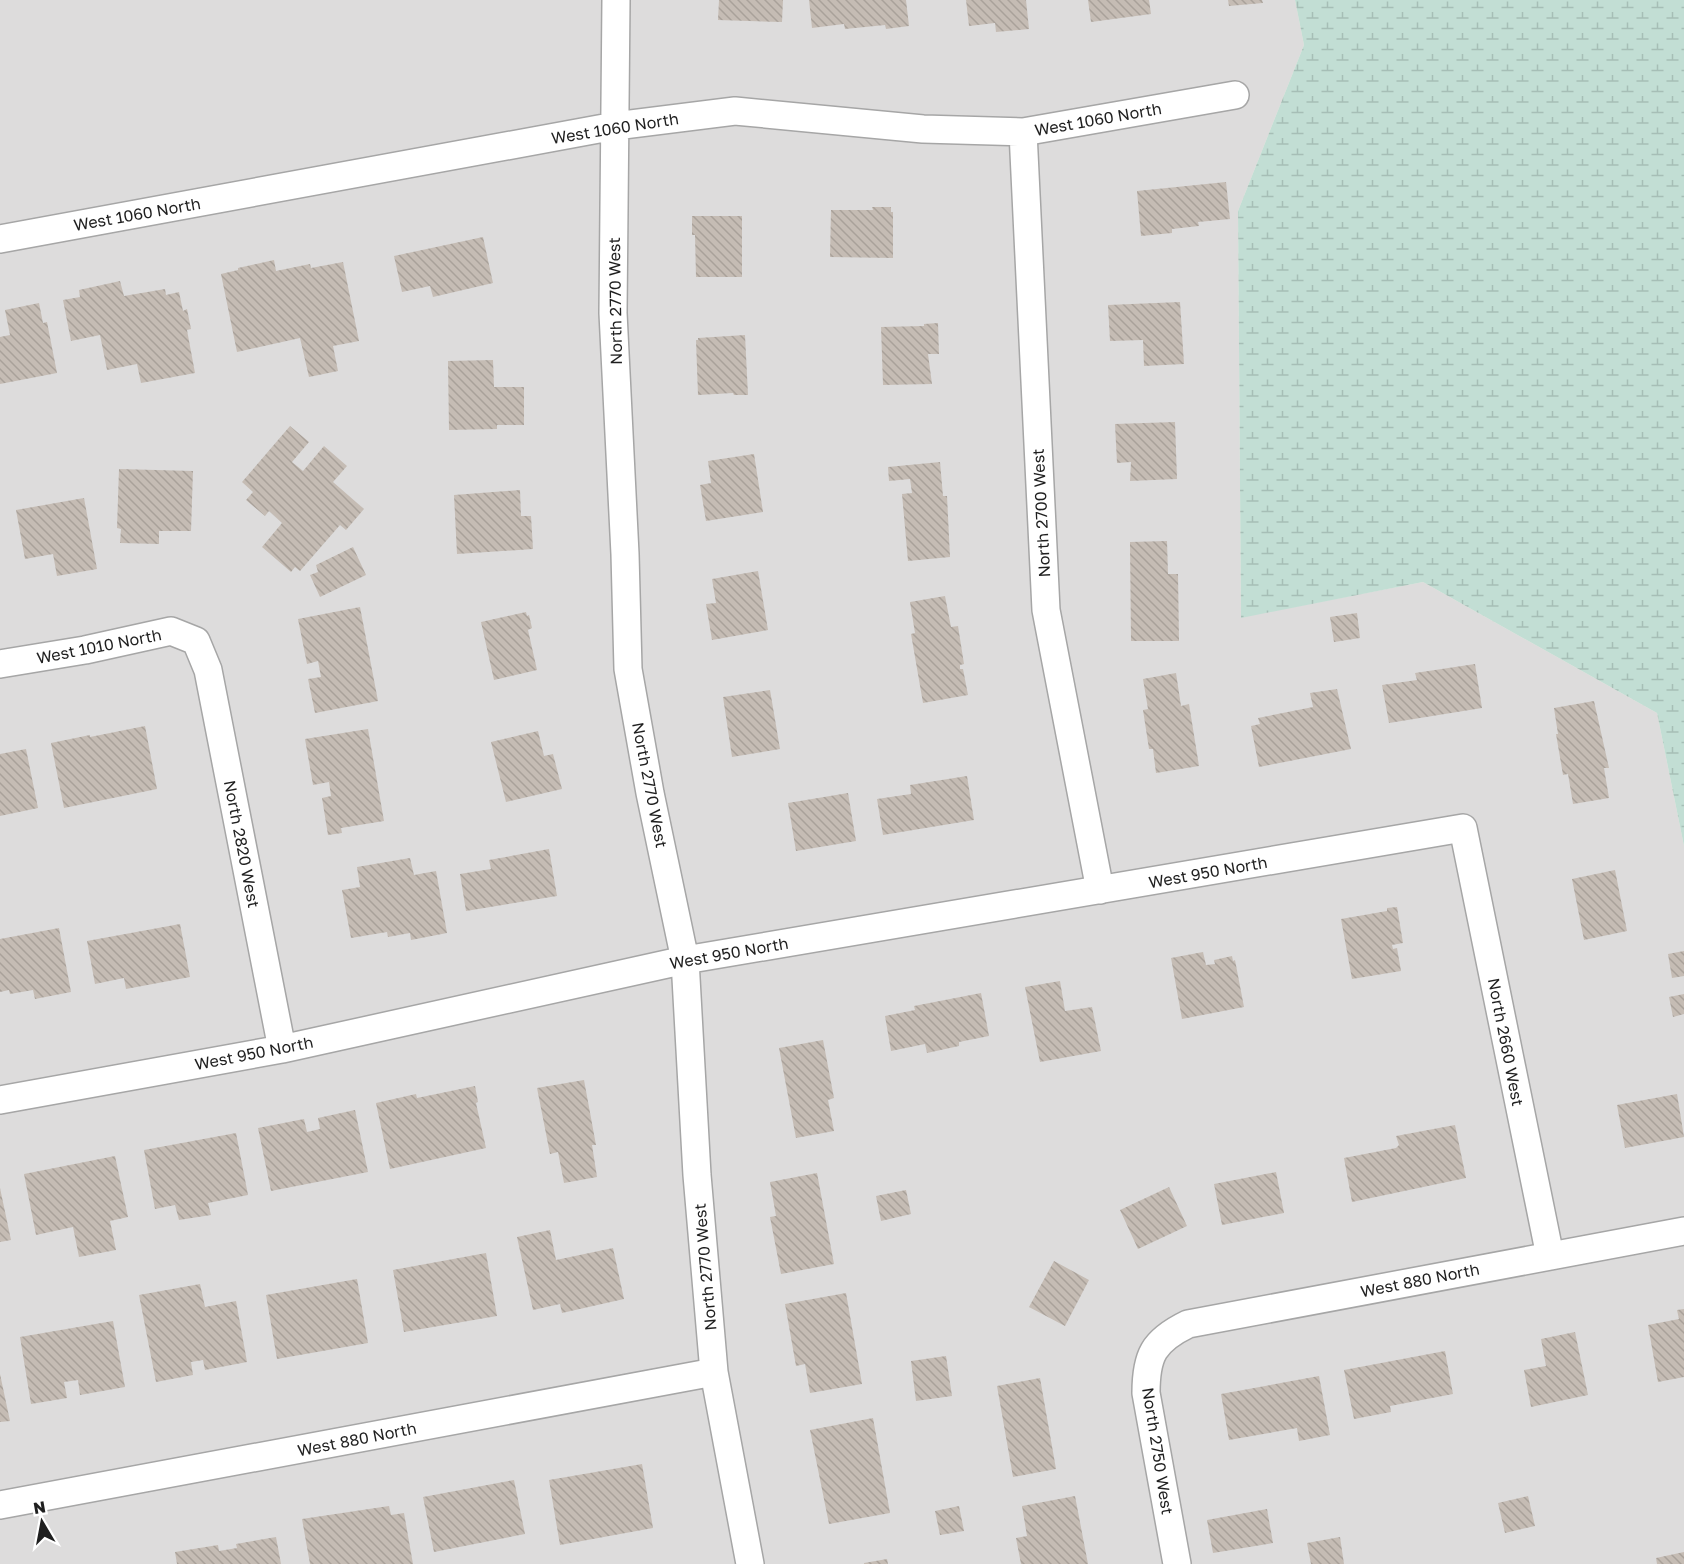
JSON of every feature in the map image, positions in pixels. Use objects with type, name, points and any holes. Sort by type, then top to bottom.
[{"type":"street","name":"North 2770 West","points":[[616,0],[613,313],[625,554],[628,669],[685,960],[697,1175],[714,1372],[750,1564]]},
{"type":"street","name":"West 1060 North","points":[[0,239],[615,126],[735,111],[923,129],[1023,132],[1235,95]]},
{"type":"street","name":"North 2700 West","points":[[1023,132],[1046,610],[1100,890]]},
{"type":"street","name":"West 1010 North","points":[[0,664],[85,650],[171,631],[196,641]]},
{"type":"street","name":"North 2820 West","points":[[196,641],[208,670],[282,1049]]},
{"type":"street","name":"West 950 North","points":[[0,1100],[282,1049],[685,960],[1463,828]]},
{"type":"street","name":"North 2660 West","points":[[1463,828],[1550,1256]]},
{"type":"street","name":"West 880 North","points":[[1161,1342],[1168,1334],[1188,1324],[1684,1231]]},
{"type":"street","name":"North 2750 West","points":[[1161,1342],[1154,1350],[1146,1371],[1146,1394],[1177,1564]]},
{"type":"street","name":"West 880 North","points":[[0,1505],[714,1372]]},
{"type":"shaded area","points":[[0,0],[1295,0],[1304,45],[1238,211],[1241,617],[1423,582],[1657,713],[1684,846],[1684,1564],[0,1564]]},
{"type":"green space","points":[[1295,0],[1684,0],[1684,846],[1657,713],[1423,582],[1241,618],[1238,211],[1304,45]]},
{"type":"building","points":[[719,0],[783,0],[782,22],[718,20]]},
{"type":"building","points":[[809,0],[906,0],[909,26],[886,29],[885,25],[845,29],[844,24],[812,28]]},
{"type":"building","points":[[966,0],[1026,0],[1029,29],[996,32],[995,23],[969,26]]},
{"type":"building","points":[[1088,0],[1149,0],[1151,14],[1091,22]]},
{"type":"building","points":[[1228,0],[1262,0],[1263,3],[1229,6]]},
{"type":"building","points":[[1226,182],[1230,219],[1198,222],[1199,226],[1172,229],[1172,233],[1141,236],[1137,191]]},
{"type":"building","points":[[872,207],[891,207],[891,212],[893,212],[893,258],[830,257],[831,210],[873,210]]},
{"type":"building","points":[[692,216],[742,216],[742,277],[696,277]]},
{"type":"building","points":[[483,237],[493,283],[433,297],[430,286],[402,292],[394,256]]},
{"type":"building","points":[[274,260],[276,271],[310,264],[311,268],[343,262],[359,341],[333,346],[338,371],[309,377],[300,338],[237,352],[221,274]]},
{"type":"building","points":[[120,281],[124,296],[165,289],[166,295],[179,292],[183,311],[187,309],[191,329],[187,330],[195,373],[141,383],[137,364],[107,370],[100,335],[71,341],[63,300],[80,297],[79,290]]},
{"type":"building","points":[[1180,302],[1184,364],[1144,366],[1143,340],[1110,341],[1108,305]]},
{"type":"building","points":[[39,303],[43,323],[47,322],[57,373],[0,384],[0,337],[10,335],[5,310]]},
{"type":"building","points":[[938,323],[939,354],[928,354],[932,384],[883,385],[881,327],[924,326],[924,324]]},
{"type":"building","points":[[745,335],[748,395],[734,395],[733,393],[698,395],[696,340]]},
{"type":"building","points":[[493,360],[494,387],[524,387],[524,425],[497,425],[497,429],[449,430],[448,361]]},
{"type":"building","points":[[1175,422],[1177,479],[1130,481],[1131,462],[1117,463],[1115,424]]},
{"type":"building","points":[[290,426],[309,442],[292,462],[303,471],[324,446],[347,466],[333,482],[364,509],[346,530],[340,525],[300,571],[295,567],[291,572],[262,547],[282,523],[269,511],[265,516],[246,500],[253,492],[242,482]]},
{"type":"building","points":[[754,454],[763,512],[706,521],[700,485],[711,483],[708,461]]},
{"type":"building","points":[[940,462],[943,496],[947,496],[950,557],[908,561],[902,494],[912,493],[910,479],[889,481],[888,467]]},
{"type":"building","points":[[119,469],[193,471],[191,531],[159,531],[159,544],[120,543],[121,529],[117,528]]},
{"type":"building","points":[[520,490],[521,516],[531,516],[533,549],[457,554],[454,495]]},
{"type":"building","points":[[84,498],[97,569],[57,576],[53,554],[25,559],[16,510]]},
{"type":"building","points":[[1167,541],[1168,574],[1178,574],[1179,641],[1131,641],[1130,542]]},
{"type":"building","points":[[353,547],[366,575],[320,597],[310,575],[318,572],[316,565]]},
{"type":"building","points":[[758,571],[768,630],[712,640],[706,604],[716,603],[712,579]]},
{"type":"building","points":[[945,596],[951,627],[958,626],[964,664],[960,665],[960,669],[963,669],[968,695],[923,703],[911,634],[915,633],[910,602]]},
{"type":"building","points":[[360,607],[378,701],[315,713],[308,679],[321,677],[318,661],[307,664],[298,619]]},
{"type":"building","points":[[526,612],[532,628],[528,630],[537,670],[494,680],[481,622]]},
{"type":"building","points":[[1357,613],[1360,638],[1334,642],[1330,617]]},
{"type":"building","points":[[1475,664],[1482,708],[1389,723],[1382,685],[1417,680],[1415,673]]},
{"type":"building","points":[[1176,673],[1181,706],[1189,704],[1199,766],[1156,773],[1153,749],[1149,749],[1143,710],[1148,709],[1143,679]]},
{"type":"building","points":[[1337,689],[1351,749],[1259,767],[1251,726],[1260,724],[1258,718],[1313,707],[1310,693]]},
{"type":"building","points":[[770,690],[780,749],[732,757],[723,697]]},
{"type":"building","points":[[1594,701],[1609,768],[1604,768],[1609,798],[1573,804],[1568,774],[1563,775],[1554,708]]},
{"type":"building","points":[[145,726],[157,789],[64,808],[51,743]]},
{"type":"building","points":[[368,729],[384,821],[341,828],[342,833],[328,835],[322,798],[331,796],[329,782],[313,785],[305,739]]},
{"type":"building","points":[[538,731],[544,756],[553,754],[562,789],[506,802],[491,742]]},
{"type":"building","points":[[26,749],[38,808],[0,816],[0,754]]},
{"type":"building","points":[[967,776],[974,820],[883,835],[877,799],[911,794],[910,785]]},
{"type":"building","points":[[848,793],[856,841],[796,851],[788,803]]},
{"type":"building","points":[[549,849],[557,896],[466,911],[460,874],[491,869],[489,860]]},
{"type":"building","points":[[410,858],[414,875],[436,871],[447,933],[411,940],[410,933],[388,937],[387,932],[351,938],[342,890],[360,887],[357,867]]},
{"type":"building","points":[[1615,870],[1627,931],[1584,940],[1572,879]]},
{"type":"building","points":[[1397,907],[1403,943],[1392,945],[1393,949],[1397,948],[1401,971],[1352,979],[1341,919],[1387,911],[1387,908]]},
{"type":"building","points":[[180,924],[190,977],[126,989],[124,978],[95,984],[87,941]]},
{"type":"building","points":[[59,928],[71,992],[35,999],[33,990],[10,994],[9,990],[0,992],[0,939]]},
{"type":"building","points":[[1684,951],[1684,976],[1672,978],[1668,954]]},
{"type":"building","points":[[1203,952],[1206,965],[1215,964],[1214,960],[1232,956],[1233,961],[1235,960],[1244,1007],[1182,1019],[1171,958]]},
{"type":"building","points":[[1060,981],[1065,1011],[1092,1007],[1101,1051],[1040,1062],[1025,987]]},
{"type":"building","points":[[981,993],[989,1036],[959,1042],[959,1046],[927,1053],[925,1044],[891,1051],[885,1016],[915,1010],[914,1006]]},
{"type":"building","points":[[1684,994],[1684,1014],[1673,1017],[1669,997]]},
{"type":"building","points":[[823,1040],[834,1098],[828,1100],[834,1131],[796,1138],[779,1048]]},
{"type":"building","points":[[584,1080],[596,1145],[592,1145],[597,1177],[564,1183],[558,1152],[550,1154],[537,1088]]},
{"type":"building","points":[[475,1086],[478,1102],[476,1103],[486,1148],[390,1169],[376,1103],[416,1094],[417,1098]]},
{"type":"building","points":[[1677,1094],[1684,1137],[1625,1148],[1617,1105]]},
{"type":"building","points":[[355,1110],[368,1172],[271,1191],[258,1128],[304,1119],[307,1132],[320,1129],[318,1118]]},
{"type":"building","points":[[1455,1125],[1466,1178],[1352,1202],[1344,1158],[1396,1148],[1399,1145],[1396,1136]]},
{"type":"building","points":[[236,1133],[248,1195],[208,1203],[211,1215],[179,1220],[175,1205],[155,1209],[144,1150]]},
{"type":"building","points":[[115,1156],[128,1217],[110,1221],[116,1250],[79,1257],[73,1227],[36,1235],[24,1174]]},
{"type":"building","points":[[1276,1172],[1284,1213],[1222,1225],[1214,1184]]},
{"type":"building","points":[[817,1173],[834,1264],[781,1274],[770,1217],[776,1216],[770,1182]]},
{"type":"building","points":[[1169,1187],[1187,1226],[1138,1249],[1120,1210]]},
{"type":"building","points":[[0,1188],[11,1240],[0,1242]]},
{"type":"building","points":[[906,1190],[911,1214],[881,1221],[876,1196]]},
{"type":"building","points":[[550,1230],[556,1260],[613,1248],[624,1299],[562,1313],[560,1304],[533,1310],[517,1237]]},
{"type":"building","points":[[486,1253],[497,1316],[404,1332],[393,1270]]},
{"type":"building","points":[[1054,1261],[1089,1280],[1065,1326],[1029,1307]]},
{"type":"building","points":[[357,1279],[368,1343],[277,1359],[266,1295]]},
{"type":"building","points":[[200,1284],[205,1307],[236,1301],[247,1362],[205,1370],[203,1360],[191,1362],[193,1375],[156,1382],[139,1295]]},
{"type":"building","points":[[846,1293],[862,1384],[810,1393],[805,1364],[796,1366],[785,1304]]},
{"type":"building","points":[[1684,1309],[1684,1377],[1658,1382],[1648,1325],[1679,1319],[1677,1310]]},
{"type":"building","points":[[113,1321],[125,1387],[80,1395],[78,1380],[64,1382],[67,1398],[31,1404],[20,1337]]},
{"type":"building","points":[[1575,1332],[1588,1395],[1531,1407],[1524,1370],[1546,1366],[1541,1339]]},
{"type":"building","points":[[1445,1351],[1453,1394],[1390,1406],[1391,1412],[1354,1419],[1344,1370]]},
{"type":"building","points":[[946,1356],[952,1396],[916,1401],[911,1361]]},
{"type":"building","points":[[0,1374],[10,1421],[0,1422]]},
{"type":"building","points":[[1319,1376],[1330,1435],[1299,1441],[1297,1428],[1229,1440],[1221,1394]]},
{"type":"building","points":[[1040,1378],[1056,1469],[1013,1477],[997,1386]]},
{"type":"building","points":[[873,1418],[890,1513],[829,1524],[810,1430]]},
{"type":"building","points":[[642,1464],[653,1528],[560,1545],[549,1480]]},
{"type":"building","points":[[514,1480],[525,1534],[434,1552],[423,1497]]},
{"type":"building","points":[[1075,1496],[1088,1564],[1021,1564],[1016,1538],[1027,1536],[1022,1506]]},
{"type":"building","points":[[1528,1496],[1535,1526],[1505,1533],[1498,1503]]},
{"type":"building","points":[[389,1506],[391,1515],[404,1513],[413,1564],[310,1564],[302,1519]]},
{"type":"building","points":[[959,1506],[964,1531],[940,1535],[935,1511]]},
{"type":"building","points":[[1267,1509],[1273,1543],[1213,1553],[1207,1520]]},
{"type":"building","points":[[276,1537],[281,1564],[177,1564],[175,1552],[218,1545],[219,1551],[237,1548],[236,1544]]},
{"type":"building","points":[[1340,1537],[1344,1564],[1311,1564],[1307,1543]]},
{"type":"building","points":[[1684,1552],[1684,1564],[1657,1564],[1656,1558]]},
{"type":"building","points":[[887,1559],[888,1564],[864,1564],[864,1563]]}]
